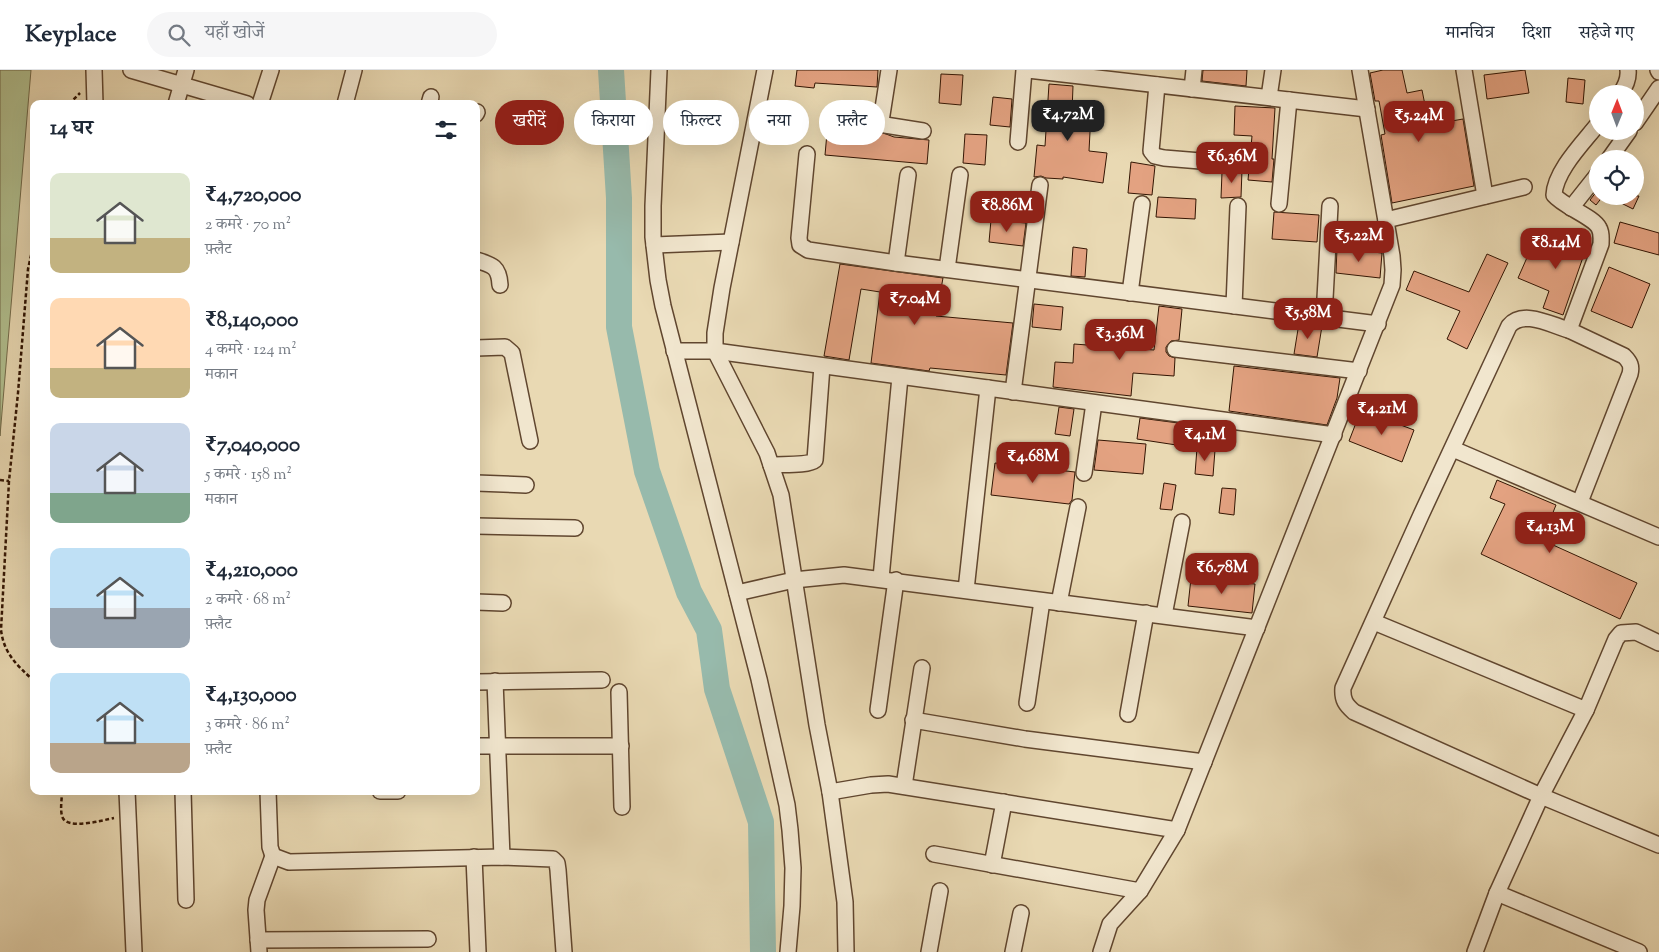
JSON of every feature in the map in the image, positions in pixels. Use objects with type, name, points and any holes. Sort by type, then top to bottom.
[{"type":"street","points":[[94,70],[95,100]]},
{"type":"street","points":[[132,70],[233,100]]},
{"type":"street","points":[[177,100],[186,70]]},
{"type":"street","points":[[261,100],[271,70]]},
{"type":"street","points":[[346,100],[354,70]]},
{"type":"street","points":[[659,70],[653,206],[654,245],[658,280],[674,351],[759,680],[780,776],[790,830],[793,868],[788,952]]},
{"type":"street","points":[[765,70],[718,315],[715,351],[767,453],[781,495],[817,725],[830,792],[845,902],[846,952]]},
{"type":"street","points":[[889,70],[881,122],[885,125],[923,131]]},
{"type":"street","points":[[1018,142],[1026,70],[1367,109]]},
{"type":"street","points":[[1192,89],[1194,70]]},
{"type":"street","points":[[1269,97],[1273,70]]},
{"type":"street","points":[[1101,952],[1110,924],[1140,891],[1177,830],[1392,286],[1392,263],[1386,220],[1360,70]]},
{"type":"street","points":[[1464,70],[1485,196]]},
{"type":"street","points":[[1625,85],[1628,70]]},
{"type":"street","points":[[1157,85],[1151,151],[1155,156],[1225,163]]},
{"type":"street","points":[[1644,110],[1659,88]]},
{"type":"street","points":[[1279,204],[1289,100]]},
{"type":"street","points":[[1569,330],[1601,244],[1602,236],[1596,223],[1560,202],[1554,195],[1554,186],[1559,174],[1589,136]]},
{"type":"street","points":[[807,154],[799,238],[800,245],[808,250],[947,270],[1378,324]]},
{"type":"street","points":[[947,270],[960,174]]},
{"type":"street","points":[[896,263],[908,175]]},
{"type":"street","points":[[1013,392],[1040,185]]},
{"type":"street","points":[[1571,208],[1589,185]]},
{"type":"street","points":[[1386,220],[1524,187]]},
{"type":"street","points":[[1130,293],[1142,204]]},
{"type":"street","points":[[1234,306],[1238,206]]},
{"type":"street","points":[[1324,317],[1330,206]]},
{"type":"street","points":[[654,245],[731,242]]},
{"type":"street","points":[[480,261],[490,264],[496,269],[500,285]]},
{"type":"street","points":[[1580,502],[1632,367],[1624,356],[1569,330],[1530,318],[1514,320],[1509,326],[1421,515],[1344,688],[1343,697],[1346,705],[1354,712],[1541,796],[1659,845]]},
{"type":"street","points":[[480,348],[505,347],[512,353],[530,441]]},
{"type":"street","points":[[1175,349],[1359,371]]},
{"type":"street","points":[[674,351],[715,351],[1334,435]]},
{"type":"street","points":[[771,465],[804,464],[815,460],[822,366]]},
{"type":"street","points":[[878,710],[900,377]]},
{"type":"street","points":[[966,590],[988,388]]},
{"type":"street","points":[[1084,473],[1094,403]]},
{"type":"street","points":[[1452,449],[1580,502],[1659,538]]},
{"type":"street","points":[[480,483],[526,485]]},
{"type":"street","points":[[1059,603],[1078,507]]},
{"type":"street","points":[[1164,615],[1182,522]]},
{"type":"street","points":[[480,526],[575,528]]},
{"type":"street","points":[[737,593],[794,580],[844,575],[888,579],[1042,601],[1258,628]]},
{"type":"street","points":[[1027,703],[1042,601]]},
{"type":"street","points":[[480,602],[503,603]]},
{"type":"street","points":[[1128,714],[1146,613]]},
{"type":"street","points":[[1374,622],[1586,710]]},
{"type":"street","points":[[1475,952],[1497,892],[1541,796],[1586,710],[1616,639],[1621,633],[1628,631],[1636,632],[1659,643]]},
{"type":"street","points":[[904,786],[922,668]]},
{"type":"street","points":[[480,682],[602,680]]},
{"type":"street","points":[[495,681],[502,857]]},
{"type":"street","points":[[619,692],[622,807]]},
{"type":"street","points":[[913,720],[1025,739],[1204,762]]},
{"type":"street","points":[[480,746],[621,746]]},
{"type":"street","points":[[830,792],[888,784],[1177,830]]},
{"type":"street","points":[[127,795],[134,952]]},
{"type":"street","points":[[183,795],[186,900]]},
{"type":"street","points":[[268,795],[270,847],[274,856],[256,910],[258,946],[382,946],[428,939]]},
{"type":"street","points":[[992,865],[1004,802]]},
{"type":"street","points":[[934,854],[1140,891]]},
{"type":"street","points":[[274,856],[289,862],[474,857],[553,859],[557,862],[564,952]]},
{"type":"street","points":[[474,857],[478,952]]},
{"type":"street","points":[[929,952],[940,891]]},
{"type":"street","points":[[1497,892],[1639,952]]},
{"type":"street","points":[[1013,952],[1021,913]]},
{"type":"path","points":[[30,260],[9,481],[1,630],[3,645],[30,677]]},
{"type":"path","points":[[0,480],[9,481]]},
{"type":"path","points":[[62,795],[62,816],[65,822],[71,824],[128,816]]},
{"type":"green space","points":[[0,70],[31,70],[0,436]]},
{"type":"building","points":[[797,70],[878,70],[877,87],[815,83],[814,88],[795,86]]},
{"type":"building","points":[[1203,70],[1247,70],[1246,86],[1202,81]]},
{"type":"building","points":[[1383,70],[1402,70],[1407,93],[1422,90],[1429,125],[1463,119],[1474,186],[1392,203],[1381,135],[1385,134],[1379,101],[1375,101],[1370,73]]},
{"type":"building","points":[[1525,70],[1529,93],[1487,99],[1484,75]]},
{"type":"building","points":[[941,74],[963,75],[961,105],[939,103]]},
{"type":"building","points":[[1568,78],[1585,80],[1583,104],[1566,102]]},
{"type":"building","points":[[1049,84],[1073,86],[1072,112],[1091,113],[1089,151],[1107,153],[1103,183],[1063,177],[1063,179],[1034,177],[1037,145],[1045,146]]},
{"type":"building","points":[[993,97],[1012,99],[1010,127],[990,125]]},
{"type":"building","points":[[1235,106],[1275,108],[1272,182],[1248,180],[1252,136],[1234,135]]},
{"type":"building","points":[[885,134],[894,137],[929,140],[927,164],[825,155],[826,145],[885,145]]},
{"type":"building","points":[[965,134],[987,135],[985,165],[963,163]]},
{"type":"building","points":[[1131,162],[1155,166],[1152,195],[1128,193]]},
{"type":"building","points":[[1232,169],[1242,170],[1241,197],[1221,198],[1222,172],[1229,172]]},
{"type":"building","points":[[1158,197],[1196,199],[1195,219],[1156,217]]},
{"type":"building","points":[[1625,205],[1635,205],[1633,209]]},
{"type":"building","points":[[1274,212],[1319,215],[1317,242],[1272,239]]},
{"type":"building","points":[[991,220],[1026,223],[1023,246],[989,242]]},
{"type":"building","points":[[1620,222],[1659,233],[1659,255],[1614,243]]},
{"type":"building","points":[[1570,230],[1590,237],[1563,315],[1543,308],[1549,291],[1518,278],[1533,244],[1561,256]]},
{"type":"building","points":[[1073,247],[1087,249],[1085,277],[1071,276]]},
{"type":"building","points":[[1337,248],[1382,253],[1380,278],[1336,273]]},
{"type":"building","points":[[1487,254],[1508,263],[1467,349],[1447,339],[1460,311],[1406,290],[1414,271],[1469,292]]},
{"type":"building","points":[[840,264],[943,278],[936,316],[1013,323],[1006,375],[930,368],[929,371],[871,363],[880,292],[861,289],[849,360],[824,356]]},
{"type":"building","points":[[1609,267],[1650,284],[1632,328],[1591,311]]},
{"type":"building","points":[[1034,304],[1063,307],[1061,330],[1032,327]]},
{"type":"building","points":[[1159,306],[1182,309],[1179,340],[1171,341],[1166,347],[1166,352],[1169,356],[1175,358],[1174,376],[1133,373],[1131,396],[1053,387],[1055,362],[1073,363],[1074,344],[1154,350]]},
{"type":"building","points":[[1299,323],[1322,326],[1317,357],[1294,354]]},
{"type":"building","points":[[1234,366],[1340,378],[1337,398],[1327,425],[1229,411]]},
{"type":"building","points":[[1059,407],[1074,409],[1070,436],[1055,434]]},
{"type":"building","points":[[1361,410],[1414,430],[1402,462],[1349,441]]},
{"type":"building","points":[[1140,418],[1186,424],[1183,446],[1137,439]]},
{"type":"building","points":[[1098,440],[1146,444],[1143,474],[1094,470]]},
{"type":"building","points":[[1197,448],[1215,450],[1213,476],[1195,474]]},
{"type":"building","points":[[995,463],[1075,472],[1072,500],[1069,504],[991,495]]},
{"type":"building","points":[[1497,480],[1556,505],[1542,540],[1637,583],[1620,619],[1481,554],[1505,504],[1490,498]]},
{"type":"building","points":[[1164,483],[1176,485],[1172,510],[1160,509]]},
{"type":"building","points":[[1222,488],[1236,489],[1234,515],[1219,513]]},
{"type":"building","points":[[1191,578],[1255,584],[1252,613],[1188,606]]},
{"type":"waterway","points":[[611,70],[619,198],[619,327],[647,471],[689,592],[709,630],[717,689],[761,822],[763,952]]}]
